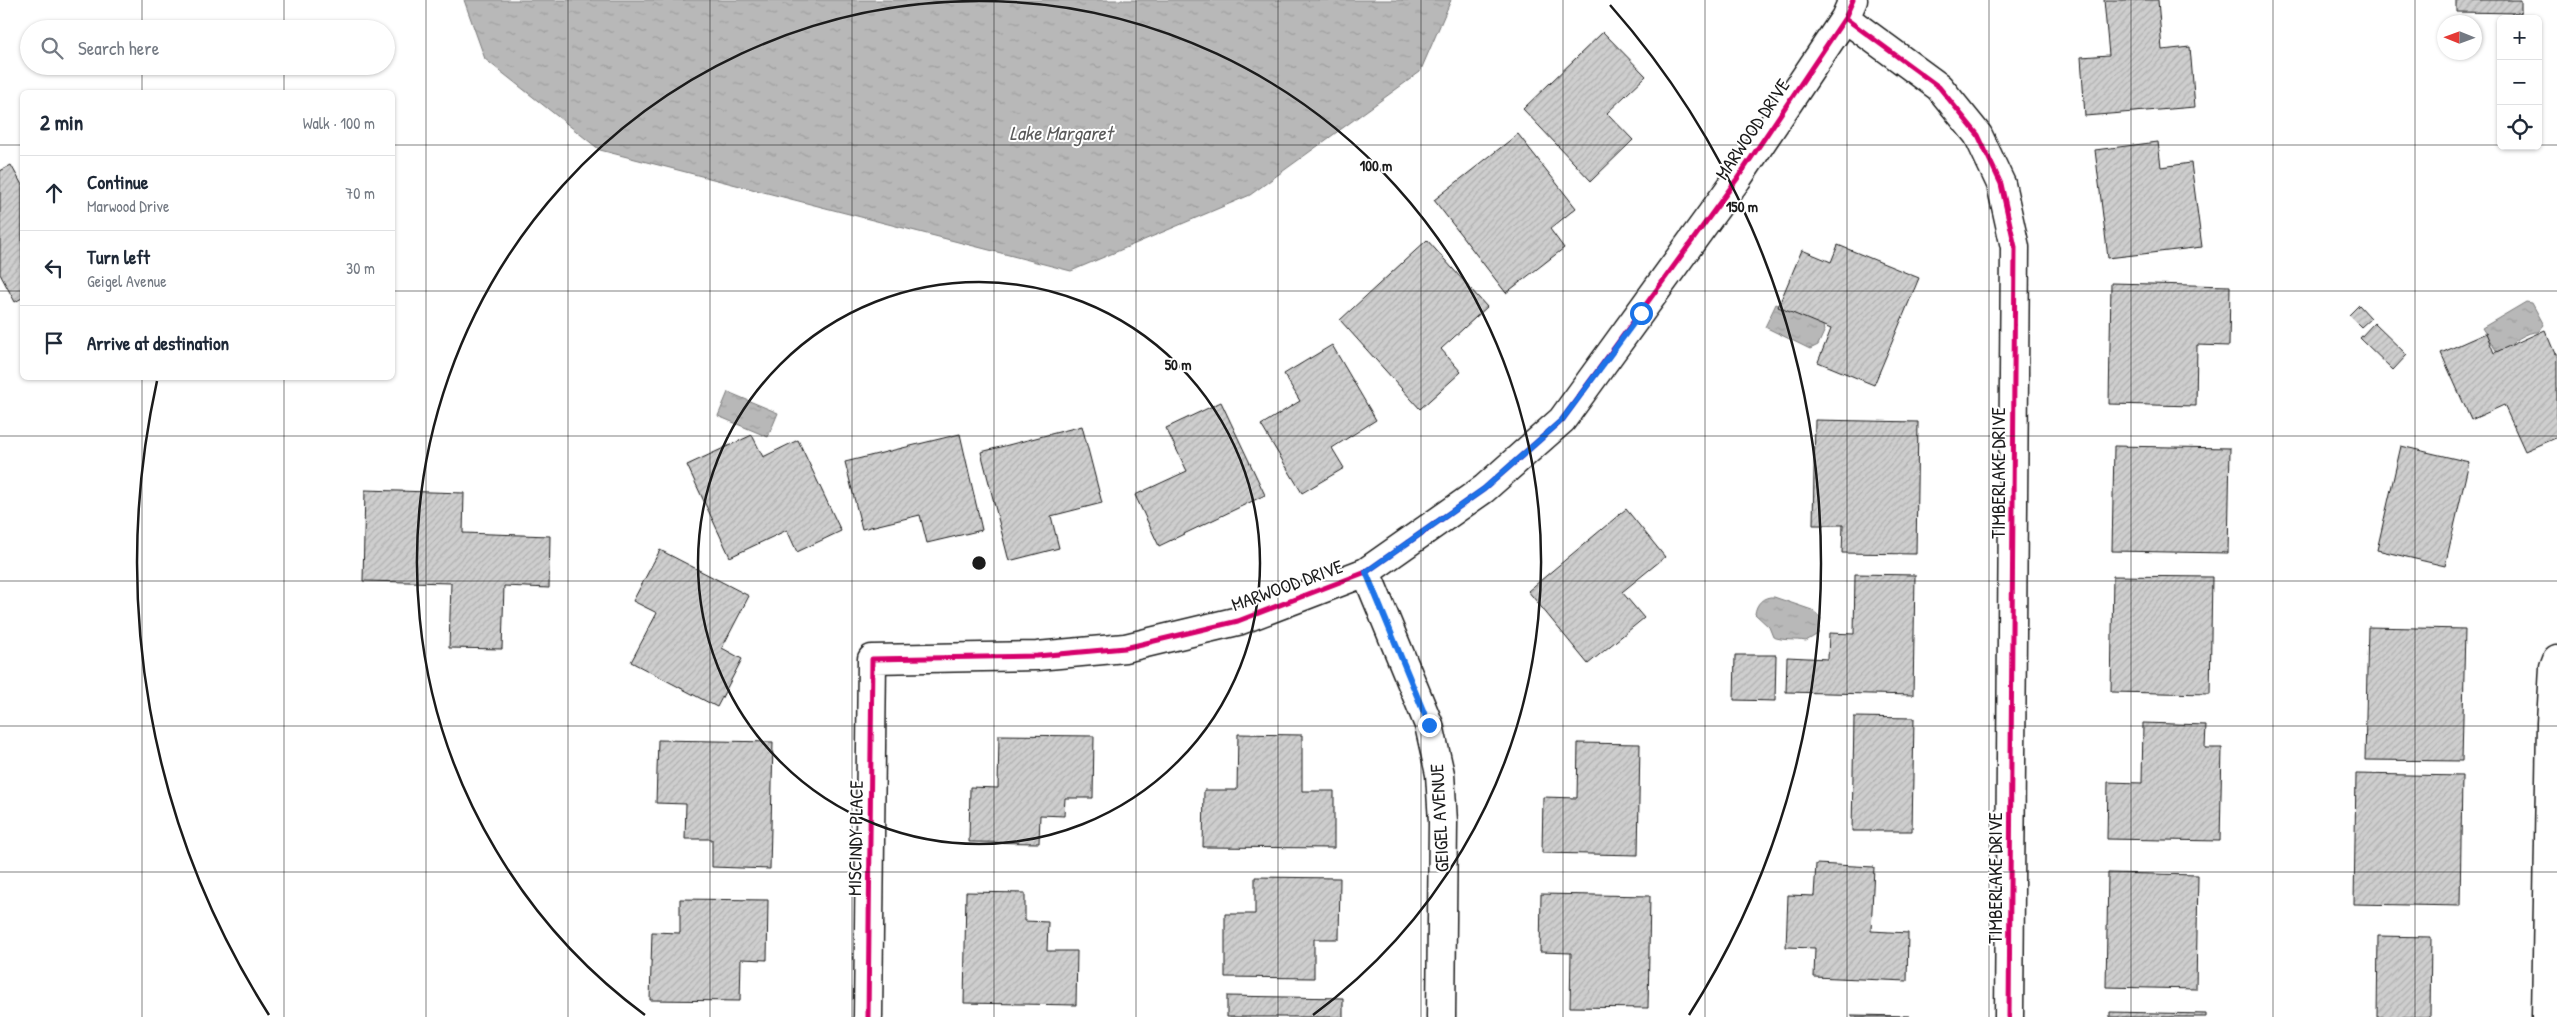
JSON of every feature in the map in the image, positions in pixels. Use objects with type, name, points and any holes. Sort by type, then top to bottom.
[{"type":"street","name":"MARWOOD DRIVE","points":[[872,660],[1037,656],[1125,648],[1238,621],[1366,572],[1484,489],[1562,420],[1737,178],[1849,9]]},
{"type":"street","name":"TIMBERLAKE DRIVE","points":[[1849,9],[1939,87],[1978,136],[2001,184],[2015,247],[2009,1017]]},
{"type":"street","name":"GEIGEL AVENUE","points":[[1366,572],[1429,725],[1440,774],[1443,822],[1441,1017]]},
{"type":"street","points":[[2546,1017],[2551,723],[2554,667],[2557,659]]},
{"type":"street","name":"MISCINDY PLACE","points":[[868,1017],[872,660]]},
{"type":"water","name":"Lake Margaret","points":[[464,0],[1451,0],[1420,72],[1250,195],[1071,271],[600,150],[485,59]]},
{"type":"water","points":[[2526,302],[2532,303],[2544,325],[2538,332],[2529,333],[2520,338],[2506,352],[2499,355],[2482,328]]},
{"type":"water","points":[[1776,304],[1823,325],[1824,332],[1818,345],[1810,349],[1765,327]]},
{"type":"water","points":[[728,392],[778,413],[768,437],[718,416]]},
{"type":"water","points":[[1774,597],[1812,610],[1821,618],[1818,634],[1806,641],[1773,637],[1769,627],[1755,614],[1761,601]]},
{"type":"building","points":[[2104,0],[2158,0],[2162,50],[2190,47],[2195,107],[2085,116],[2081,57],[2109,55]]},
{"type":"building","points":[[2456,0],[2521,0],[2521,13],[2456,12]]},
{"type":"building","points":[[1603,32],[1646,76],[1607,113],[1633,140],[1591,181],[1523,109]]},
{"type":"building","points":[[1518,134],[1576,208],[1550,229],[1564,248],[1506,293],[1434,200]]},
{"type":"building","points":[[2158,142],[2161,167],[2191,163],[2202,247],[2108,258],[2095,150]]},
{"type":"building","points":[[11,165],[20,181],[20,299],[15,302],[0,274],[0,171]]},
{"type":"building","points":[[1427,240],[1487,307],[1441,349],[1461,372],[1420,409],[1340,320]]},
{"type":"building","points":[[1838,245],[1919,278],[1874,385],[1818,362],[1831,329],[1778,307],[1802,250],[1831,262]]},
{"type":"building","points":[[2111,283],[2230,286],[2229,346],[2197,345],[2196,406],[2109,404]]},
{"type":"building","points":[[2359,305],[2371,318],[2361,327],[2349,315]]},
{"type":"building","points":[[2374,323],[2407,355],[2393,370],[2360,338]]},
{"type":"building","points":[[2545,330],[2555,354],[2557,353],[2557,437],[2525,451],[2504,405],[2471,420],[2441,353],[2486,333],[2494,353]]},
{"type":"building","points":[[1332,345],[1376,420],[1332,448],[1344,468],[1302,493],[1261,425],[1300,401],[1284,374]]},
{"type":"building","points":[[1221,402],[1265,495],[1159,546],[1135,495],[1187,471],[1166,428]]},
{"type":"building","points":[[1815,420],[1918,422],[1916,554],[1842,553],[1843,525],[1813,525]]},
{"type":"building","points":[[1082,426],[1102,503],[1051,516],[1059,548],[1009,561],[981,452]]},
{"type":"building","points":[[960,434],[982,530],[927,543],[920,515],[862,529],[845,462]]},
{"type":"building","points":[[752,435],[763,457],[798,440],[841,531],[797,552],[787,530],[730,557],[687,465]]},
{"type":"building","points":[[2114,446],[2230,448],[2228,553],[2112,551]]},
{"type":"building","points":[[2401,446],[2469,462],[2445,566],[2377,550]]},
{"type":"building","points":[[365,490],[464,493],[463,533],[550,536],[549,588],[504,586],[502,649],[449,648],[451,583],[363,581]]},
{"type":"building","points":[[1626,509],[1665,557],[1622,592],[1644,618],[1588,664],[1528,591]]},
{"type":"building","points":[[660,550],[749,596],[722,648],[742,659],[717,707],[631,662],[657,613],[633,601]]},
{"type":"building","points":[[1855,574],[1915,575],[1913,695],[1786,692],[1787,657],[1828,659],[1829,633],[1854,634]]},
{"type":"building","points":[[2113,576],[2212,577],[2210,694],[2111,692]]},
{"type":"building","points":[[2368,627],[2465,629],[2462,761],[2365,760]]},
{"type":"building","points":[[1735,655],[1776,655],[1775,701],[1734,700]]},
{"type":"building","points":[[1854,717],[1914,718],[1912,831],[1852,831]]},
{"type":"building","points":[[2143,723],[2206,725],[2205,748],[2222,748],[2220,841],[2107,839],[2108,782],[2142,783]]},
{"type":"building","points":[[1238,734],[1302,735],[1302,791],[1334,791],[1334,848],[1203,847],[1204,790],[1237,790]]},
{"type":"building","points":[[999,735],[1094,736],[1093,798],[1065,798],[1064,816],[1040,815],[1039,843],[969,842],[970,787],[998,788]]},
{"type":"building","points":[[658,740],[773,742],[770,869],[712,867],[712,839],[685,839],[686,804],[656,803]]},
{"type":"building","points":[[1578,743],[1640,744],[1638,855],[1542,853],[1543,797],[1577,798]]},
{"type":"building","points":[[2356,774],[2462,776],[2460,906],[2354,904]]},
{"type":"building","points":[[1816,864],[1874,867],[1871,931],[1908,933],[1907,981],[1814,977],[1815,948],[1786,947],[1788,895],[1814,896]]},
{"type":"building","points":[[2108,873],[2198,875],[2196,989],[2106,987]]},
{"type":"building","points":[[1255,877],[1340,878],[1339,939],[1314,939],[1314,978],[1225,977],[1225,914],[1255,914]]},
{"type":"building","points":[[966,892],[1025,893],[1025,921],[1048,922],[1047,951],[1077,951],[1076,1005],[964,1003]]},
{"type":"building","points":[[1541,894],[1650,896],[1648,1008],[1570,1007],[1571,953],[1540,952]]},
{"type":"building","points":[[680,899],[768,900],[767,960],[741,959],[740,1001],[650,1000],[652,932],[680,933]]},
{"type":"building","points":[[2378,936],[2431,937],[2430,1017],[2377,1017]]},
{"type":"building","points":[[1227,996],[1343,998],[1343,1017],[1227,1017]]},
{"type":"building","points":[[2110,1012],[2206,1014],[2206,1017],[2110,1017]]},
{"type":"building","points":[[1852,1015],[1909,1016],[1909,1017],[1852,1017]]},
{"type":"cycle path","points":[[868,1017],[872,659],[1037,656],[1125,648],[1238,621],[1366,572],[1484,489],[1562,420],[1737,179],[1845,18],[1853,0]]},
{"type":"cycle path","points":[[1845,18],[1939,87],[1978,135],[2001,184],[2015,247],[2009,1017]]},
{"type":"route","points":[[1429,725],[1366,572],[1484,489],[1562,420],[1641,313]]}]
